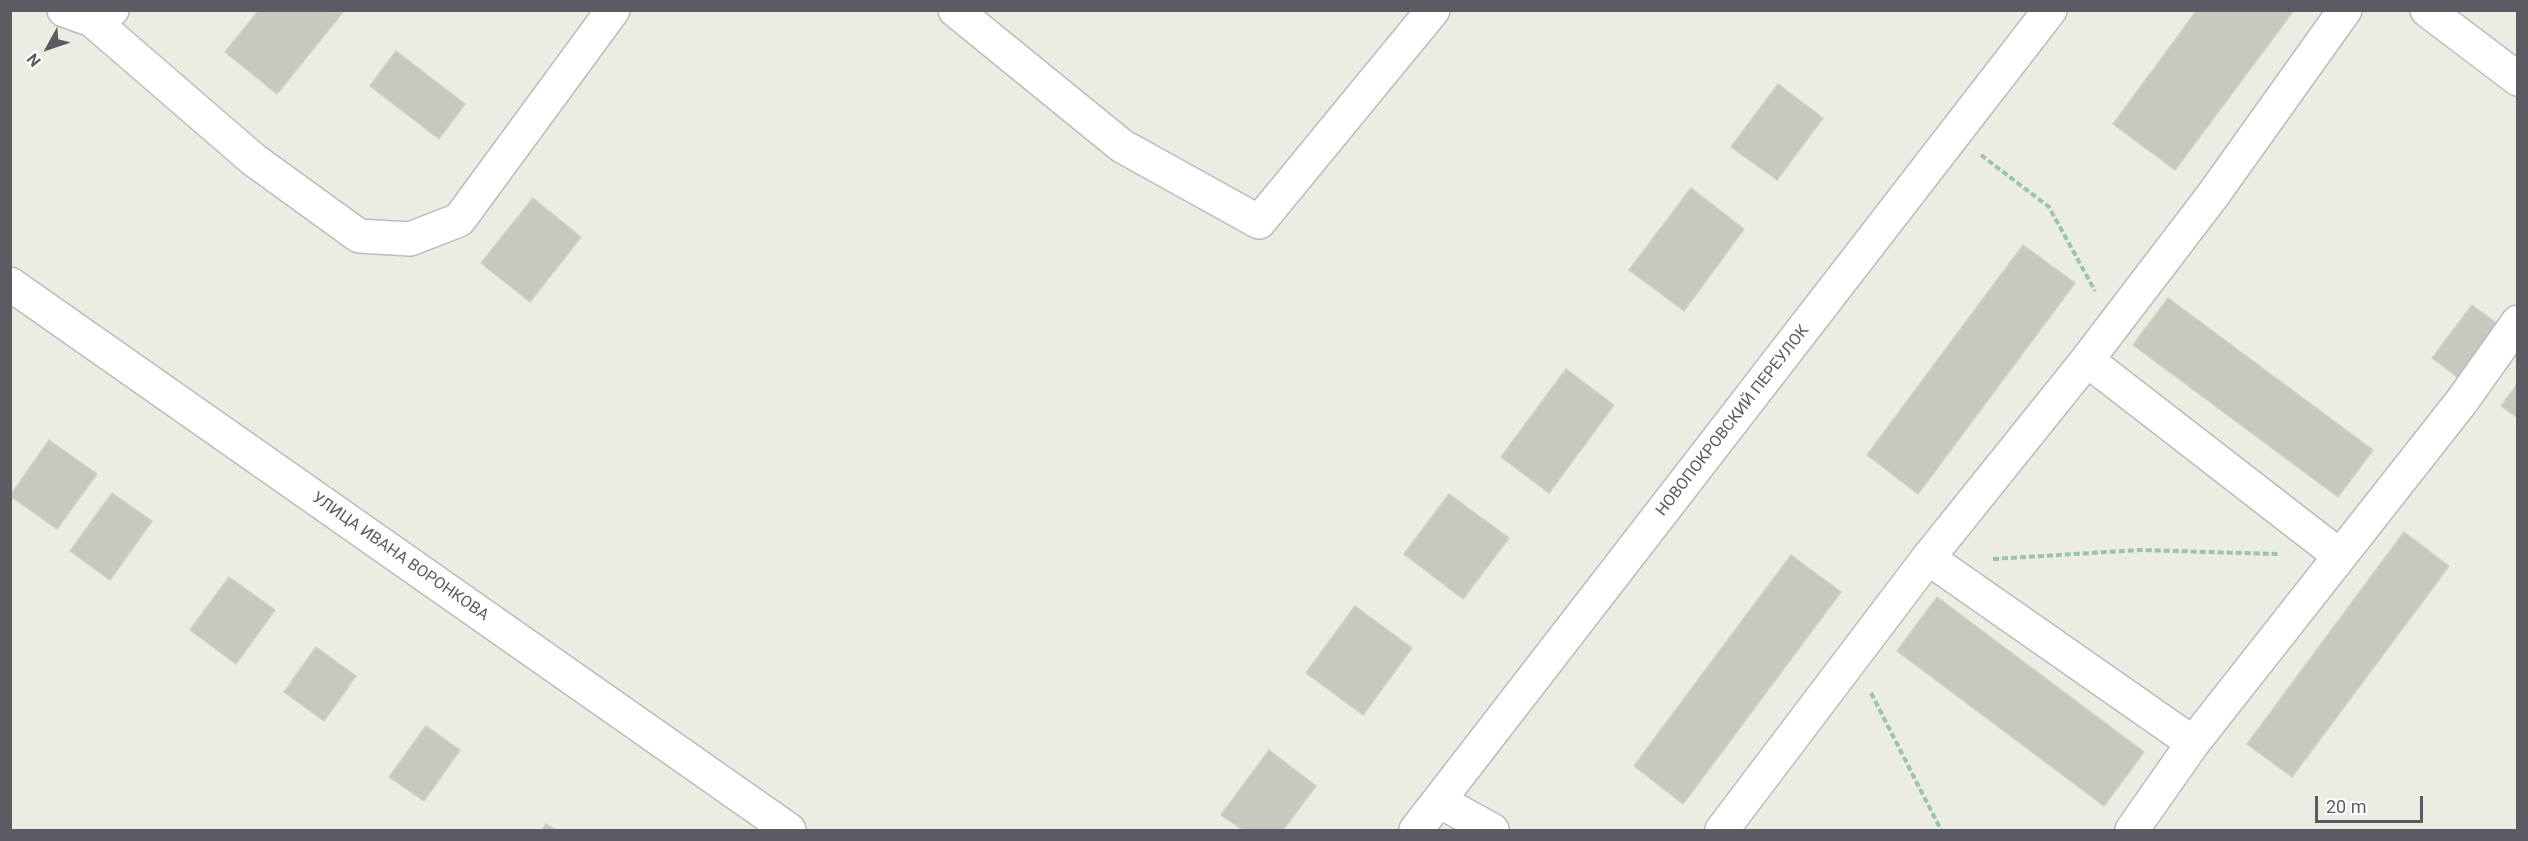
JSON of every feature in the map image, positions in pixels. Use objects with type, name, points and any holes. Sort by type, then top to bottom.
[{"type":"street","points":[[89,14],[254,160],[359,236],[410,239],[459,220],[613,10]]},
{"type":"street","points":[[955,10],[1122,146],[1259,222],[1433,10]]},
{"type":"street","name":"НОВОПОКРОВСКИЙ ПЕРЕУЛОК","points":[[1416,831],[2050,10]]},
{"type":"street","points":[[1722,831],[1928,558],[2114,326],[2213,195],[2345,10]]},
{"type":"street","points":[[2427,10],[2517,79]]},
{"type":"street","name":"УЛИЦА ИВАНА ВОРОНКОВА","points":[[10,284],[789,831]]},
{"type":"street","points":[[2132,831],[2193,743],[2462,402],[2517,322]]},
{"type":"street","points":[[2087,360],[2340,556]]},
{"type":"street","points":[[1928,558],[2193,743]]},
{"type":"street","points":[[1439,801],[1492,831]]},
{"type":"path","points":[[1954,134],[2049,207],[2114,326]]},
{"type":"path","points":[[1992,559],[2140,550],[2281,554]]},
{"type":"path","points":[[1852,658],[1941,831]]},
{"type":"building","points":[[259,10],[343,12],[277,94],[225,52]]},
{"type":"building","points":[[2197,10],[2294,10],[2175,170],[2113,124]]},
{"type":"building","points":[[396,51],[465,104],[439,139],[370,86]]},
{"type":"building","points":[[1778,84],[1823,118],[1777,180],[1731,147]]},
{"type":"building","points":[[1691,188],[1744,229],[1684,311],[1629,270]]},
{"type":"building","points":[[533,198],[581,237],[530,302],[481,263]]},
{"type":"building","points":[[2023,245],[2075,283],[1918,494],[1867,455]]},
{"type":"building","points":[[2168,298],[2373,450],[2338,497],[2133,345]]},
{"type":"building","points":[[2472,305],[2503,328],[2464,382],[2432,358]]},
{"type":"building","points":[[1566,369],[1614,405],[1549,493],[1501,457]]},
{"type":"building","points":[[2518,383],[2518,418],[2501,406]]},
{"type":"building","points":[[49,440],[97,474],[57,529],[10,496]]},
{"type":"building","points":[[112,493],[152,521],[110,580],[70,551]]},
{"type":"building","points":[[1449,494],[1509,538],[1463,599],[1404,554]]},
{"type":"building","points":[[2404,532],[2449,566],[2292,777],[2247,744]]},
{"type":"building","points":[[1791,555],[1841,592],[1683,804],[1634,766]]},
{"type":"building","points":[[229,577],[275,610],[236,664],[190,630]]},
{"type":"building","points":[[1937,597],[2144,752],[2104,806],[1897,651]]},
{"type":"building","points":[[1355,606],[1412,648],[1363,715],[1306,673]]},
{"type":"building","points":[[316,647],[356,676],[324,721],[284,692]]},
{"type":"building","points":[[426,726],[460,750],[424,801],[389,777]]},
{"type":"building","points":[[1269,750],[1316,786],[1283,830],[1243,830],[1221,815]]},
{"type":"building","points":[[546,824],[556,830],[542,830]]}]
